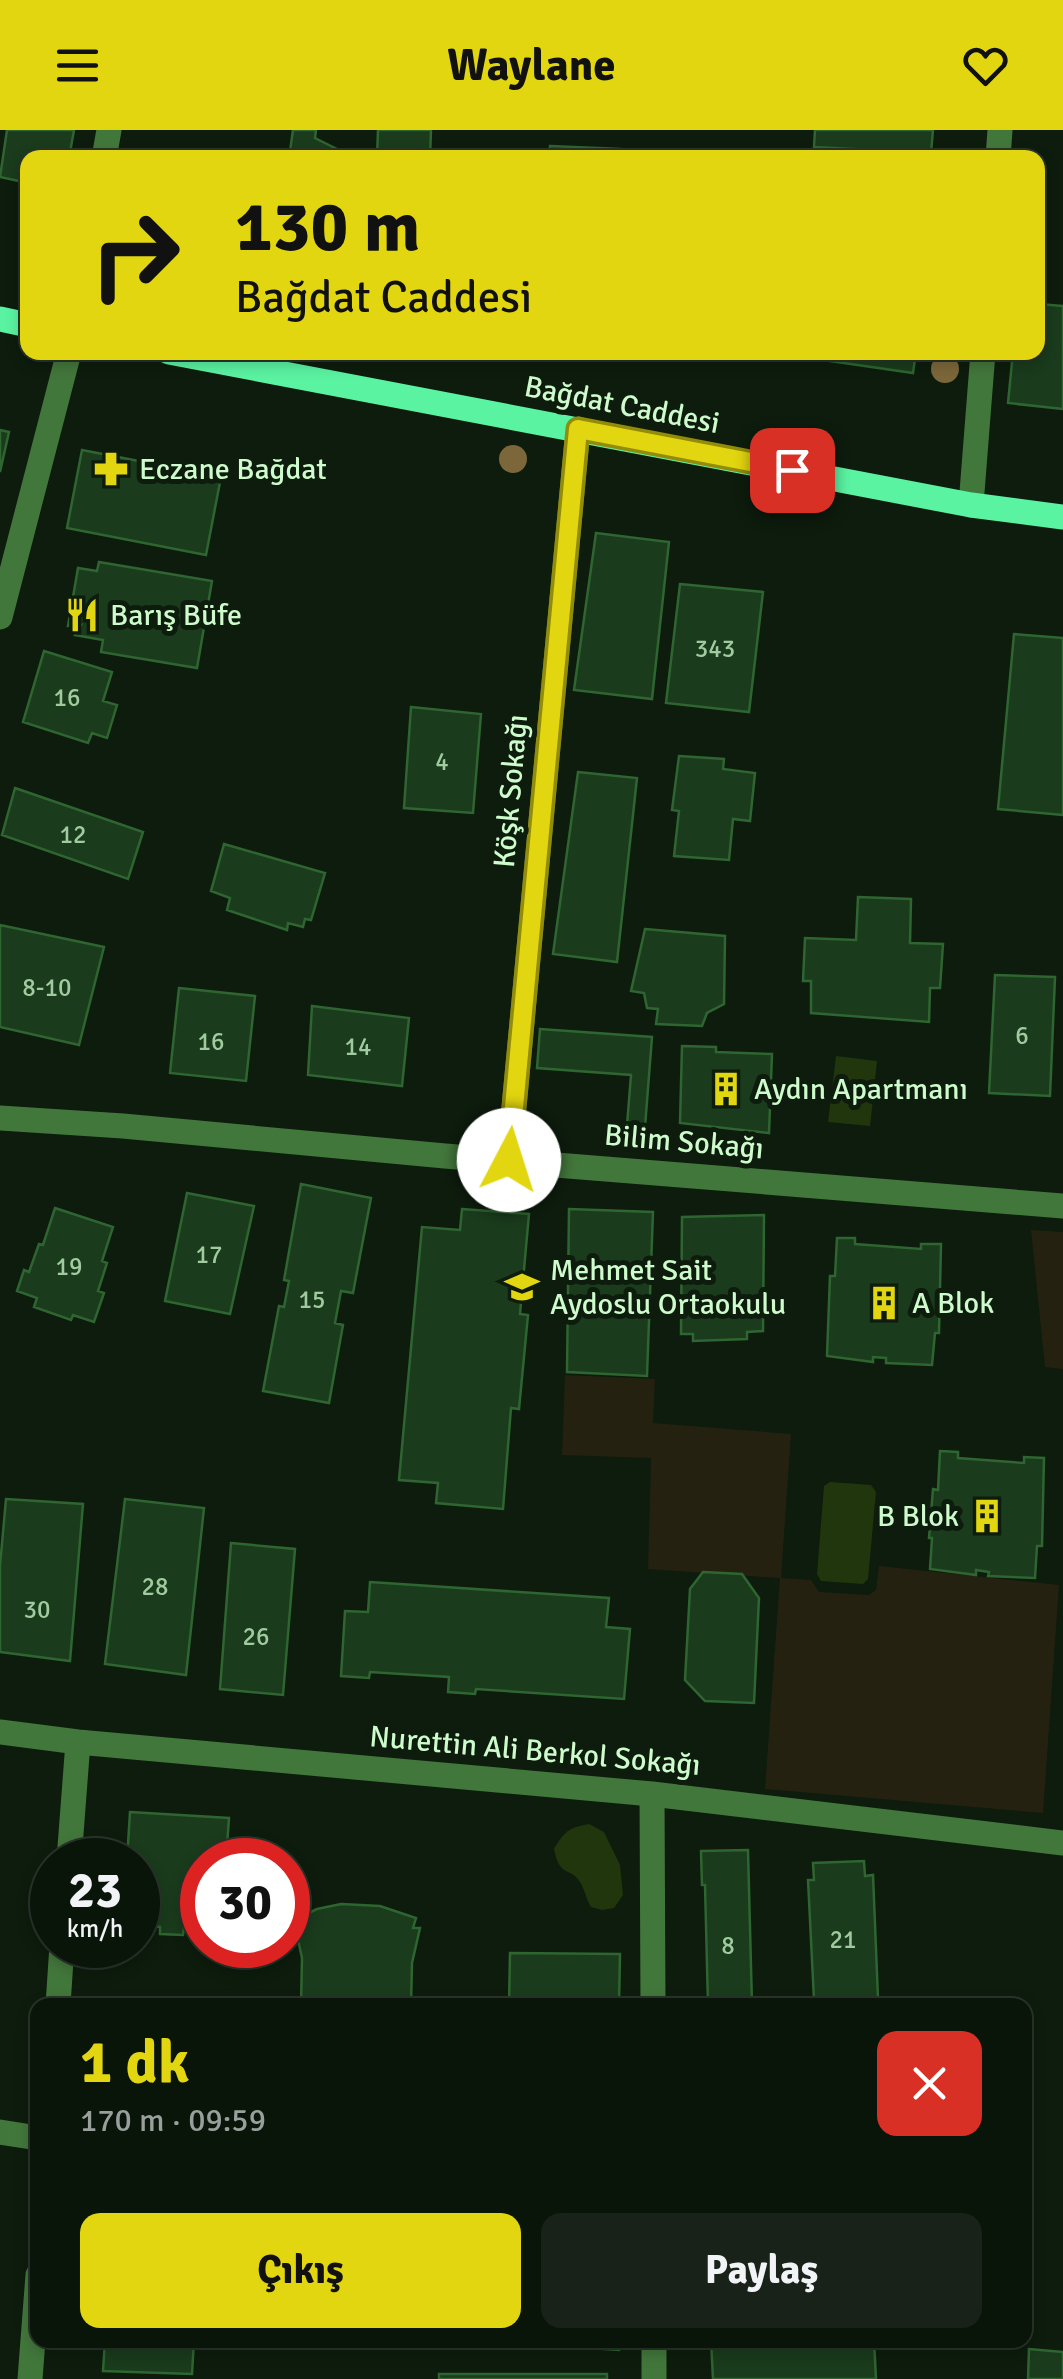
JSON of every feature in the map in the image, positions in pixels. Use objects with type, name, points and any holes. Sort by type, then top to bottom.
[{"type":"main road","name":"Bağdat Caddesi","points":[[211,360],[971,505],[1063,516]]},
{"type":"street","points":[[0,617],[67,360]]},
{"type":"street","points":[[971,505],[982,360]]},
{"type":"street","name":"Köşk Sokağı","points":[[509,1160],[578,429]]},
{"type":"street","name":"Bilim Sokağı","points":[[0,1118],[1063,1206]]},
{"type":"street","name":"Nurettin Ali Berkol Sokağı","points":[[0,1732],[652,1794],[1063,1843]]},
{"type":"street","points":[[71,1838],[78,1742]]},
{"type":"street","points":[[652,1794],[653,1998]]},
{"type":"street","points":[[58,1998],[60,1968]]},
{"type":"street","points":[[0,2132],[30,2137]]},
{"type":"street","points":[[30,2379],[32,2348]]},
{"type":"street","points":[[654,2348],[654,2379]]},
{"type":"shaded area","points":[[836,1056],[877,1061],[870,1126],[828,1122]]},
{"type":"shaded area","points":[[1031,1230],[1063,1232],[1063,1369],[1045,1367]]},
{"type":"shaded area","points":[[565,1375],[655,1379],[653,1423],[791,1434],[781,1578],[811,1580],[819,1592],[869,1595],[876,1590],[879,1566],[1059,1585],[1043,1813],[765,1789],[780,1578],[648,1569],[651,1458],[562,1455]]},
{"type":"shaded area","points":[[830,1482],[871,1485],[876,1492],[868,1579],[863,1584],[821,1581],[817,1574],[824,1486]]},
{"type":"shaded area","points":[[589,1824],[604,1832],[620,1865],[623,1895],[614,1908],[591,1907],[580,1882],[556,1858],[554,1849],[564,1834]]},
{"type":"building","points":[[7,130],[74,130],[70,150],[20,150],[20,181],[0,177]]},
{"type":"building","points":[[293,130],[316,130],[315,138],[339,150],[290,150]]},
{"type":"building","points":[[378,130],[431,130],[430,150],[377,150]]},
{"type":"building","points":[[815,130],[933,130],[931,150],[814,147]]},
{"type":"building","points":[[550,146],[620,149],[620,150],[550,150]]},
{"type":"building","points":[[1045,305],[1063,306],[1063,409],[1008,403],[1012,360],[1045,360]]},
{"type":"building","points":[[823,360],[915,360],[913,373]]},
{"type":"building","points":[[0,430],[9,432],[0,472]]},
{"type":"building","points":[[82,450],[221,477],[206,555],[67,528]]},
{"type":"building","points":[[596,533],[669,542],[652,699],[574,690]]},
{"type":"building","points":[[99,562],[212,581],[197,668],[101,652],[103,640],[75,635],[81,625],[68,626],[78,568],[97,571]]},
{"type":"building","points":[[680,584],[763,592],[749,712],[666,703]]},
{"type":"building","points":[[1014,634],[1063,638],[1063,815],[998,809]]},
{"type":"building","points":[[44,651],[112,672],[103,701],[117,705],[107,738],[92,733],[88,743],[23,722]]},
{"type":"building","points":[[411,707],[481,714],[473,813],[404,808]]},
{"type":"building","points":[[679,756],[724,759],[723,769],[755,773],[750,821],[733,819],[729,860],[674,856],[679,811],[672,810]]},
{"type":"building","points":[[578,772],[637,778],[617,962],[553,954]]},
{"type":"building","points":[[15,788],[143,832],[128,879],[2,835]]},
{"type":"building","points":[[224,844],[325,873],[311,920],[305,919],[303,927],[288,923],[287,930],[227,910],[230,898],[211,891]]},
{"type":"building","points":[[858,897],[911,899],[910,943],[943,944],[940,988],[930,988],[929,1022],[811,1013],[811,981],[803,981],[805,938],[856,940]]},
{"type":"building","points":[[0,925],[104,947],[79,1045],[0,1027]]},
{"type":"building","points":[[645,929],[725,936],[724,1004],[707,1013],[702,1026],[656,1024],[658,1009],[647,1008],[644,993],[631,991]]},
{"type":"building","points":[[995,975],[1055,977],[1050,1096],[989,1093]]},
{"type":"building","points":[[179,988],[255,996],[246,1081],[170,1073]]},
{"type":"building","points":[[312,1006],[409,1018],[402,1086],[308,1075]]},
{"type":"building","points":[[540,1029],[652,1037],[644,1140],[626,1138],[631,1075],[537,1068]]},
{"type":"building","name":"Aydın Apartmanı","points":[[682,1046],[772,1054],[769,1133],[680,1123]]},
{"type":"building","points":[[301,1184],[371,1198],[353,1293],[341,1291],[335,1323],[343,1325],[329,1403],[263,1391],[279,1306],[284,1307],[289,1281],[284,1280]]},
{"type":"building","points":[[187,1193],[254,1206],[230,1314],[165,1301]]},
{"type":"building","points":[[55,1208],[113,1227],[102,1261],[107,1263],[98,1291],[104,1293],[94,1322],[73,1315],[71,1320],[34,1307],[37,1298],[17,1291],[24,1270],[29,1272],[39,1244],[43,1245]]},
{"type":"building","points":[[462,1209],[529,1214],[520,1314],[528,1315],[519,1409],[511,1408],[503,1509],[436,1503],[438,1483],[399,1480],[422,1227],[460,1230]]},
{"type":"building","points":[[569,1209],[653,1212],[647,1376],[567,1372]]},
{"type":"building","points":[[764,1215],[763,1331],[747,1332],[747,1339],[693,1341],[693,1334],[681,1334],[682,1217]]},
{"type":"building","name":"A Blok","points":[[837,1238],[855,1238],[855,1244],[921,1249],[921,1244],[941,1244],[939,1333],[935,1333],[932,1365],[886,1363],[886,1358],[873,1357],[873,1362],[827,1356],[830,1276],[835,1276]]},
{"type":"building","name":"B Blok","points":[[940,1451],[958,1452],[958,1458],[1024,1463],[1024,1457],[1044,1458],[1042,1546],[1037,1546],[1035,1578],[930,1569],[933,1489],[938,1490]]},
{"type":"building","points":[[6,1499],[83,1504],[70,1661],[0,1652],[0,1566]]},
{"type":"building","points":[[125,1499],[204,1508],[186,1675],[105,1664]]},
{"type":"building","points":[[231,1543],[295,1549],[283,1695],[220,1689]]},
{"type":"building","points":[[703,1572],[742,1574],[759,1598],[754,1703],[705,1701],[685,1680],[690,1589]]},
{"type":"building","points":[[370,1582],[609,1598],[606,1627],[630,1629],[624,1699],[476,1689],[475,1694],[448,1692],[449,1677],[370,1672],[369,1678],[341,1676],[345,1611],[368,1612]]},
{"type":"building","points":[[130,1812],[229,1818],[228,1838],[180,1838],[180,1935],[160,1934],[160,1838],[128,1838]]},
{"type":"building","points":[[748,1850],[752,1998],[708,1998],[701,1851]]},
{"type":"building","points":[[864,1861],[865,1876],[873,1875],[878,1998],[814,1998],[808,1880],[814,1880],[813,1863]]},
{"type":"building","points":[[341,1904],[380,1906],[416,1918],[413,1928],[420,1928],[412,1963],[411,1998],[301,1998],[302,1968],[310,1968],[310,1912]]},
{"type":"building","points":[[510,1953],[620,1954],[619,1998],[509,1998]]},
{"type":"building","points":[[104,2348],[194,2348],[192,2374],[103,2371]]},
{"type":"building","points":[[711,2348],[874,2348],[876,2379],[713,2379]]},
{"type":"building","points":[[1029,2349],[1063,2352],[1063,2379],[1028,2379]]},
{"type":"building","points":[[439,2374],[607,2374],[607,2379],[439,2379]]},
{"type":"place","name":"Eczane Bağdat","points":[[111,469]]},
{"type":"place","name":"Barış Büfe","points":[[82,615]]},
{"type":"place","name":"Aydın Apartmanı","points":[[726,1089]]},
{"type":"place","name":"Mehmet Sait Aydoslu Ortaokulu","points":[[522,1287]]},
{"type":"place","name":"A Blok","points":[[884,1303]]},
{"type":"place","name":"B Blok","points":[[987,1516]]},
{"type":"route","points":[[509,1160],[578,429],[792,470]]}]
